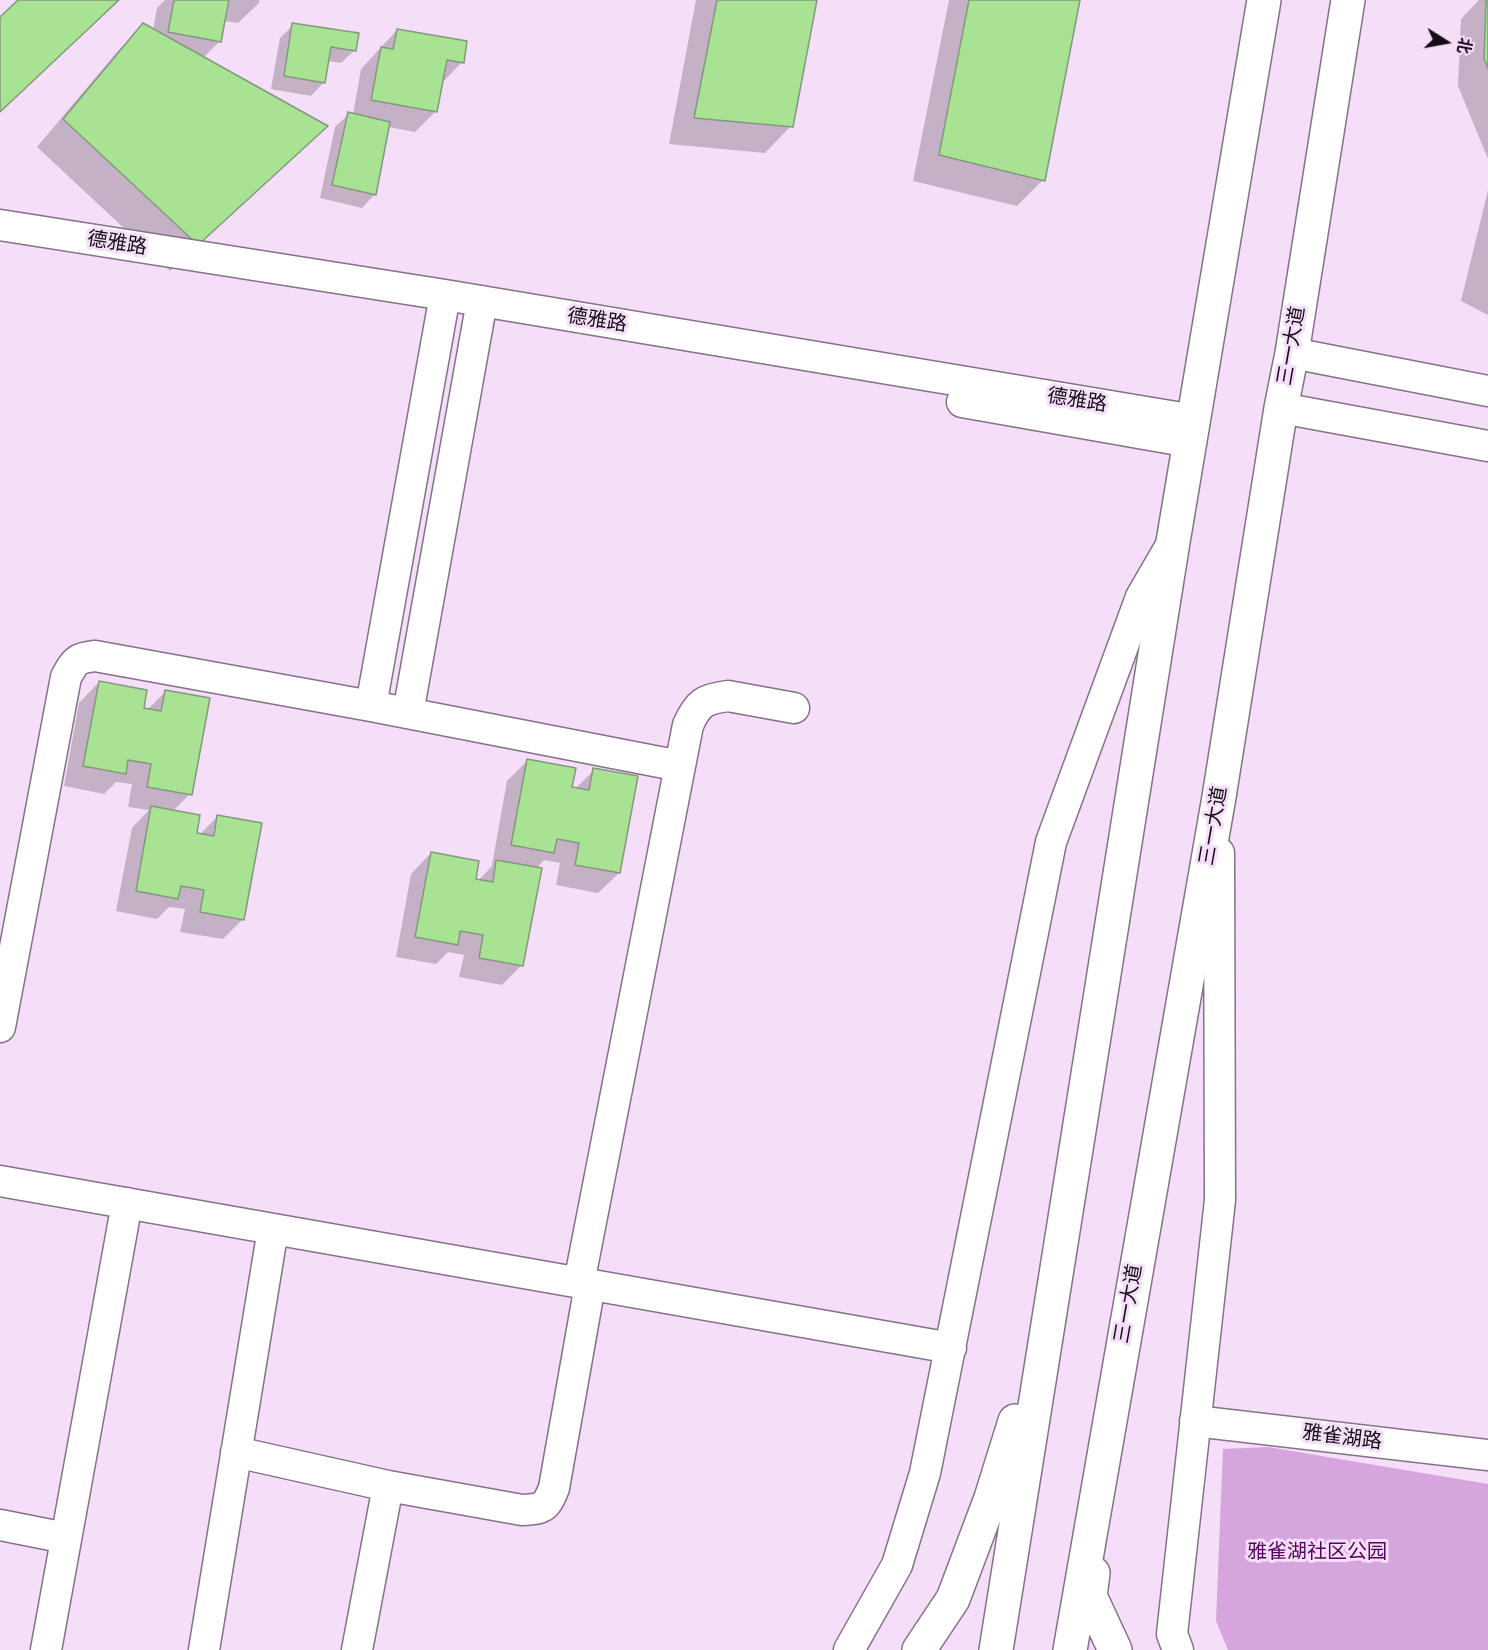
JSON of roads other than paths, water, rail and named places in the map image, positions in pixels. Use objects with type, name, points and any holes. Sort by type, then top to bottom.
[{"type":"highway","points":[[996,1650],[1173,542],[1264,0]]},
{"type":"highway","name":"三一大道","points":[[1070,1650],[1219,796],[1348,0]]},
{"type":"highway","points":[[1115,1650],[1090,1596],[1137,1259]]},
{"type":"highway","points":[[919,1650],[953,1599],[991,1498],[1050,1305]]},
{"type":"street","name":"德雅路","points":[[0,225],[481,310],[1192,431]]},
{"type":"street","name":"德雅路","points":[[0,244],[444,303]]},
{"type":"street","points":[[371,706],[444,303]]},
{"type":"street","points":[[408,713],[481,310]]},
{"type":"street","points":[[1292,353],[1488,391]]},
{"type":"street","points":[[1281,408],[1488,446]]},
{"type":"street","points":[[849,1650],[897,1564],[925,1473],[1051,842],[1142,597],[1173,542]]},
{"type":"street","points":[[0,1028],[66,677],[74,663],[85,657],[95,656],[371,706],[680,766]]},
{"type":"street","points":[[236,1452],[388,1486],[522,1509],[538,1509],[549,1501],[554,1488],[585,1284],[688,724],[696,708],[707,699],[728,696],[794,708]]},
{"type":"street","points":[[1178,1650],[1172,1634],[1220,1200],[1219,796]]},
{"type":"street","points":[[0,1181],[951,1348]]},
{"type":"street","points":[[46,1650],[127,1203]]},
{"type":"street","points":[[204,1650],[273,1229]]},
{"type":"street","name":"雅雀湖路","points":[[1196,1421],[1488,1455]]},
{"type":"street","points":[[357,1650],[388,1486]]},
{"type":"street","points":[[0,1525],[66,1538]]},
{"type":"park label","name":"雅雀湖社区公园","points":[[1317,1553]]}]
